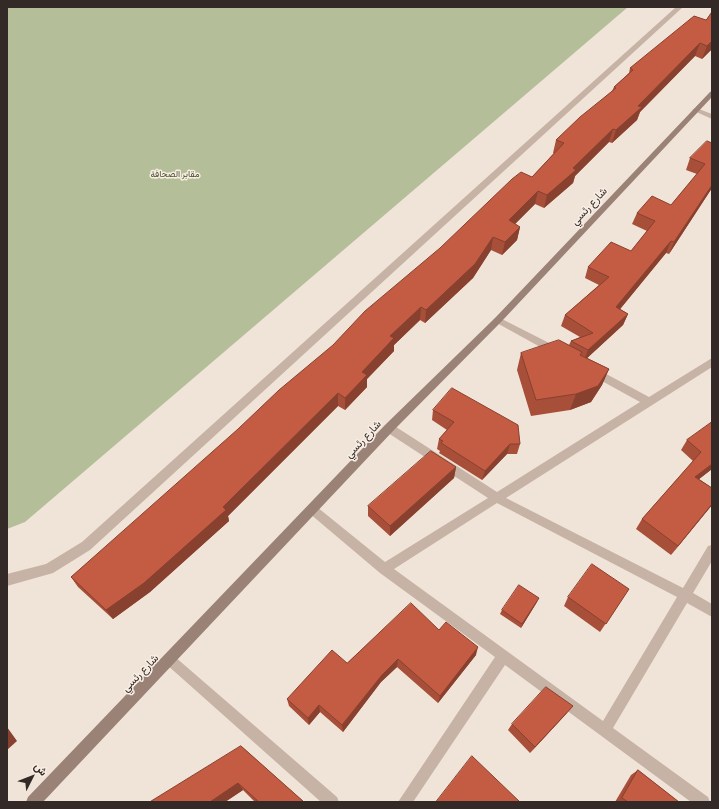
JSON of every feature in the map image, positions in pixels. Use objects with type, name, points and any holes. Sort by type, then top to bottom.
[{"type":"street","points":[[7,580],[49,569],[86,546],[680,7]]},
{"type":"street","name":"شارع رئسي","points":[[33,802],[390,428],[498,320],[712,93]]},
{"type":"street","points":[[696,110],[712,117]]},
{"type":"street","points":[[498,320],[566,357]]},
{"type":"street","points":[[384,569],[712,362]]},
{"type":"street","points":[[587,368],[649,402]]},
{"type":"street","points":[[390,428],[497,498],[685,595],[712,612]]},
{"type":"street","points":[[313,510],[384,569],[703,802]]},
{"type":"street","points":[[605,729],[712,550]]},
{"type":"street","points":[[405,802],[503,656]]},
{"type":"street","points":[[170,660],[332,802]]},
{"type":"green space","name":"مقابر الصحافة","points":[[7,7],[628,7],[25,522],[7,529]]},
{"type":"building","points":[[712,12],[712,41],[707,46],[700,43],[638,106],[642,107],[616,130],[613,129],[573,168],[576,170],[547,195],[538,191],[509,220],[520,227],[505,242],[493,237],[475,264],[426,310],[421,307],[390,336],[394,338],[362,372],[367,375],[345,398],[338,393],[223,507],[226,510],[144,583],[106,610],[71,577],[238,429],[279,390],[333,345],[365,311],[440,248],[512,179],[521,172],[532,177],[564,143],[556,140],[580,117],[616,88],[614,87],[633,70],[630,68],[694,16],[706,20]]},
{"type":"building","points":[[707,141],[712,143],[712,185],[674,242],[671,241],[616,307],[628,314],[588,350],[571,341],[593,333],[565,315],[609,277],[588,267],[611,242],[631,251],[655,221],[637,213],[652,196],[671,205],[705,164],[690,158]]},
{"type":"building","points":[[559,340],[582,352],[580,355],[609,369],[598,386],[576,394],[536,400],[521,353]]},
{"type":"building","points":[[452,388],[518,425],[520,444],[510,444],[485,471],[441,443],[443,441],[439,439],[454,422],[433,410]]},
{"type":"building","points":[[712,422],[712,464],[695,477],[712,488],[712,504],[678,546],[642,519],[701,452],[687,440]]},
{"type":"building","points":[[431,451],[456,467],[390,526],[368,506]]},
{"type":"building","points":[[592,564],[629,589],[606,624],[568,597]]},
{"type":"building","points":[[519,585],[539,598],[522,624],[502,610]]},
{"type":"building","points":[[411,603],[439,630],[446,622],[478,647],[440,696],[398,659],[382,675],[342,725],[319,705],[308,718],[287,699],[332,650],[347,663]]},
{"type":"building","points":[[546,687],[573,706],[535,747],[512,724]]},
{"type":"building","points":[[241,746],[304,802],[259,802],[238,783],[210,802],[150,802]]},
{"type":"building","points":[[472,756],[520,802],[436,802]]},
{"type":"building","points":[[638,770],[679,802],[628,802],[622,798]]}]
